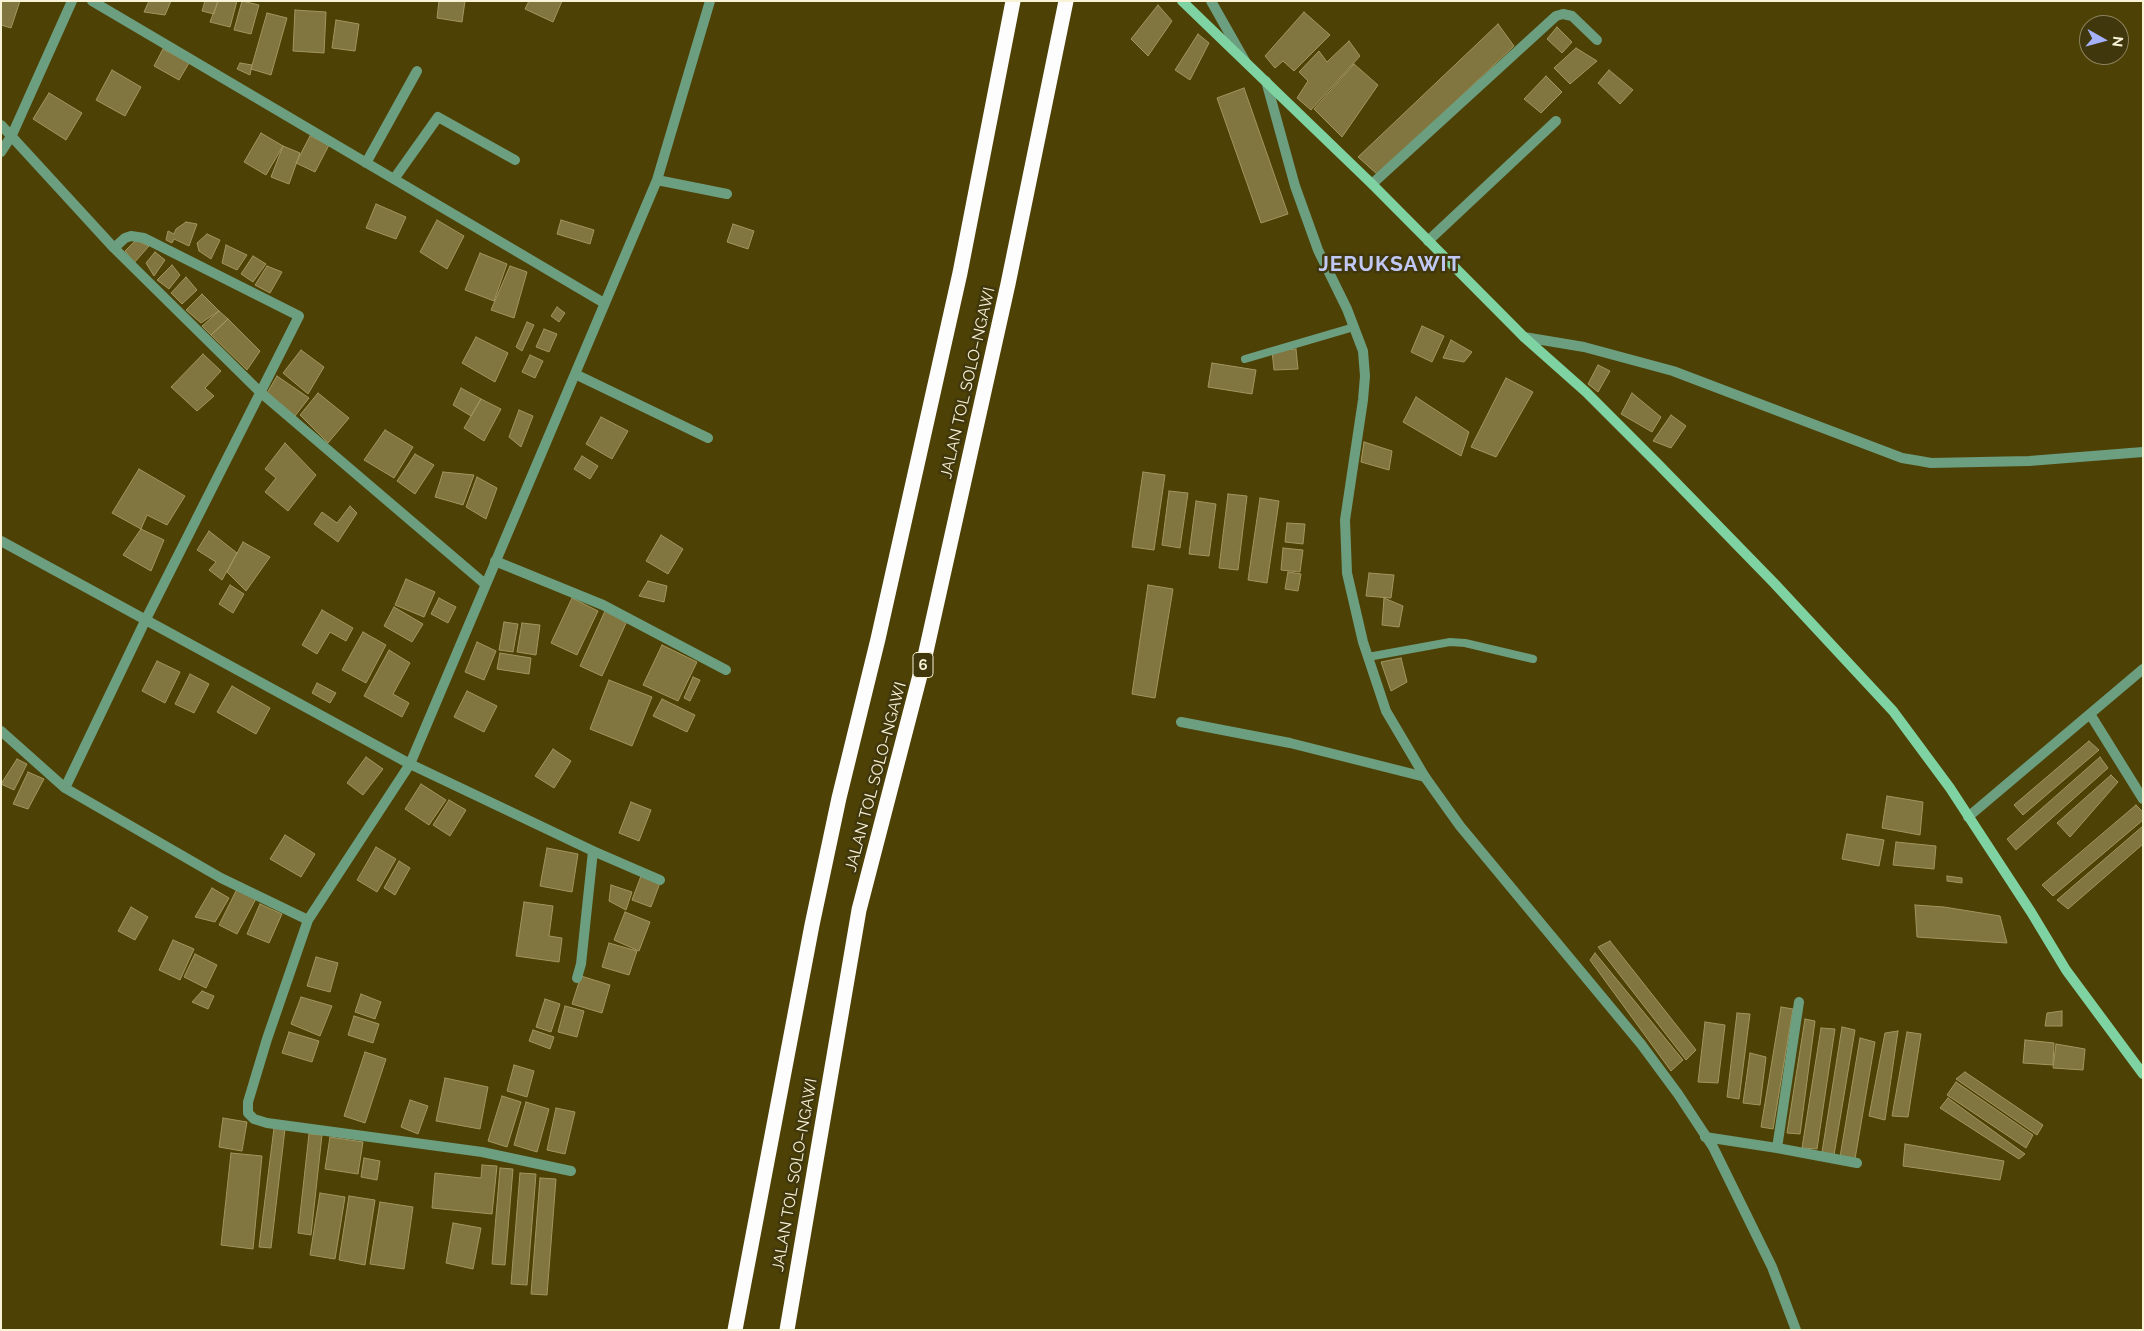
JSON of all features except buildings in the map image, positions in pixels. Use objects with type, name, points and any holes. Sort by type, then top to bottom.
[{"type":"highway","name":"JALAN TOL SOLO–NGAWI","points":[[736,1330],[814,916],[960,273],[1014,1]]},
{"type":"highway","name":"JALAN TOL SOLO–NGAWI","points":[[787,1330],[860,910],[925,656],[1008,284],[1066,1]]},
{"type":"main road","points":[[1182,1],[1372,184],[1524,337],[1586,392],[1666,472],[1893,711],[1950,788],[2031,912],[2066,970],[2143,1074]]},
{"type":"street","points":[[1,152],[12,135],[72,1]]},
{"type":"street","points":[[92,1],[604,303]]},
{"type":"street","points":[[571,1171],[482,1152],[304,1128],[254,1119],[248,1113],[248,1102],[254,1078],[308,920],[410,764],[657,180],[710,1]]},
{"type":"street","points":[[1211,1],[1244,61]]},
{"type":"street","points":[[1372,184],[1556,16],[1564,14],[1572,16],[1597,40]]},
{"type":"street","points":[[366,163],[416,71]]},
{"type":"street","points":[[1266,82],[1295,186],[1318,250],[1347,309],[1363,351],[1365,376],[1363,400],[1344,520],[1346,564],[1368,657],[1386,711],[1425,776],[1460,826],[1641,1044],[1678,1094],[1713,1147],[1772,1267],[1796,1330]]},
{"type":"street","points":[[394,179],[438,117],[515,160]]},
{"type":"street","points":[[1428,241],[1556,121]]},
{"type":"street","points":[[1,125],[114,248],[260,392],[485,584]]},
{"type":"street","points":[[657,180],[728,194]]},
{"type":"street","points":[[65,788],[146,619],[299,316],[144,238],[131,236],[125,238],[114,248]]},
{"type":"street","points":[[1524,337],[1584,347],[1673,371],[1911,460],[1931,463],[2029,461],[2143,452]]},
{"type":"street","points":[[575,374],[708,438]]},
{"type":"street","points":[[1,541],[410,764],[593,851],[660,880]]},
{"type":"street","points":[[495,561],[603,605],[726,670]]},
{"type":"street","points":[[1968,817],[2143,669]]},
{"type":"street","points":[[2090,714],[2143,799]]},
{"type":"street","points":[[1181,722],[1290,743],[1425,776]]},
{"type":"street","points":[[1,731],[65,788],[221,878],[308,920]]},
{"type":"street","points":[[577,978],[581,964],[593,851]]},
{"type":"street","points":[[1777,1148],[1799,1002]]},
{"type":"street","points":[[1705,1137],[1858,1163]]},
{"type":"lane","points":[[1245,359],[1354,327]]},
{"type":"lane","points":[[1368,657],[1450,642],[1465,643],[1533,659]]},
{"type":"district","name":"JERUKSAWIT","points":[[1390,265]]}]
